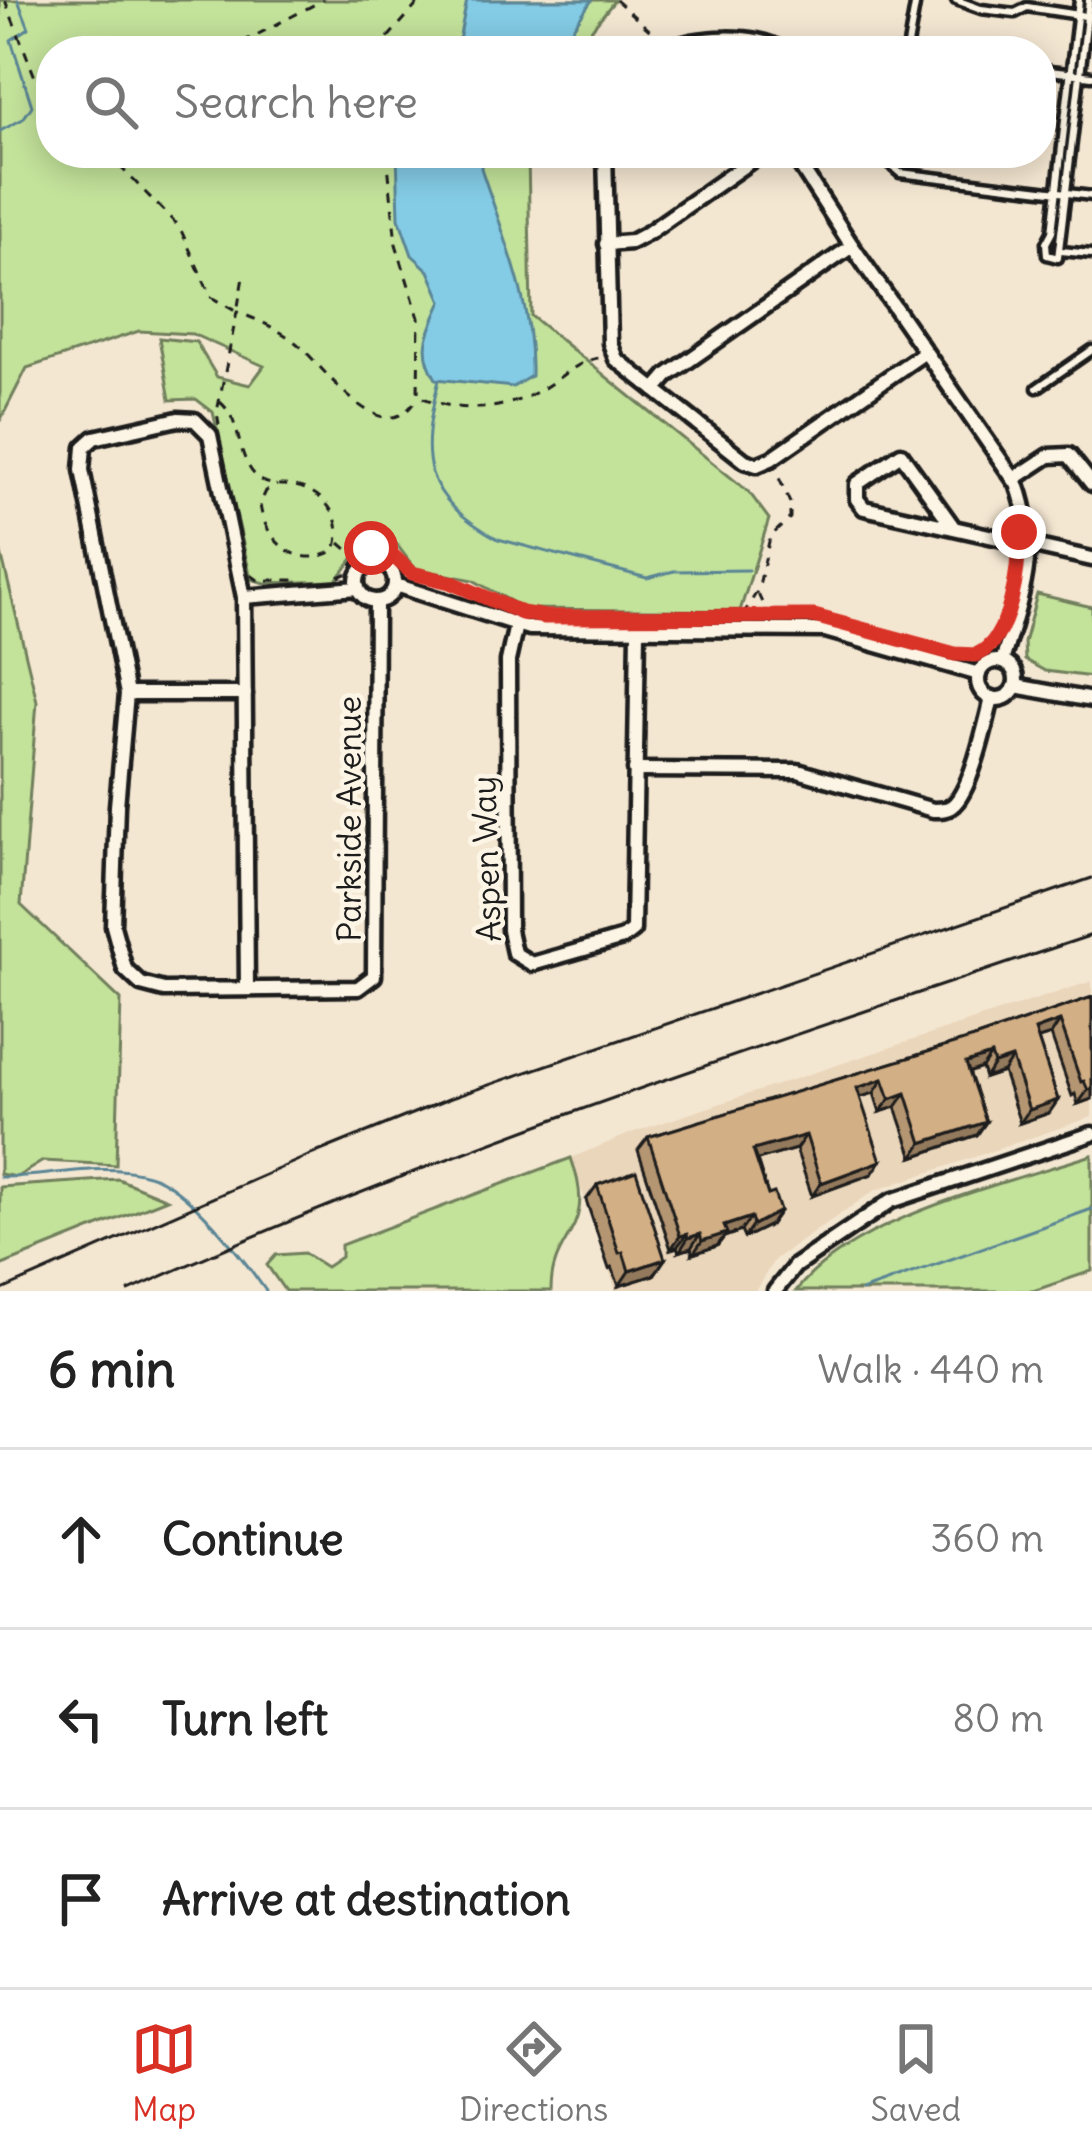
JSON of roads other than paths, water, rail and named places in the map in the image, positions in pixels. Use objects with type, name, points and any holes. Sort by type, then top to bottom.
[{"type":"street","points":[[605,168],[614,355],[745,461],[757,465],[771,459],[925,352]]},
{"type":"street","points":[[606,244],[631,242],[649,233],[741,168]]},
{"type":"street","points":[[802,168],[1014,479],[1028,520],[1030,548],[1024,589],[1002,662]]},
{"type":"street","points":[[655,390],[668,375],[851,246]]},
{"type":"street","points":[[178,419],[202,424],[210,435],[244,597],[247,989],[151,988],[132,977],[118,956],[113,926],[127,694],[82,470],[81,452],[88,442],[178,419]]},
{"type":"street","points":[[1014,479],[1060,453],[1069,455],[1092,484]]},
{"type":"street","points":[[954,528],[901,454],[857,484],[857,500],[864,508],[1092,559]]},
{"type":"street","points":[[377,563],[389,568],[395,585],[388,597],[376,602],[364,598],[358,588],[361,570],[377,563]]},
{"type":"street","points":[[395,585],[553,632],[825,630],[979,674]]},
{"type":"street","points":[[244,597],[358,588]]},
{"type":"street","name":"Parkside Avenue","points":[[247,989],[358,988],[374,976],[376,602]]},
{"type":"street","name":"Aspen Way","points":[[519,619],[508,662],[509,930],[514,953],[525,963],[540,963],[623,938],[633,930],[638,632]]},
{"type":"street","points":[[991,662],[1002,662],[1012,668],[1015,686],[1009,695],[992,698],[980,686],[979,674],[991,662]]},
{"type":"street","points":[[1015,686],[1092,700]]},
{"type":"street","points":[[127,694],[245,694]]},
{"type":"street","points":[[634,770],[798,771],[933,811],[945,809],[953,806],[966,787],[992,698]]},
{"type":"street","points":[[775,1291],[795,1266],[891,1201],[1092,1134]]},
{"type":"lane","points":[[910,36],[916,0]]},
{"type":"lane","points":[[956,0],[1015,14],[1027,8],[1090,16]]},
{"type":"lane","points":[[1079,0],[1047,255],[1058,258],[1089,0]]},
{"type":"lane","points":[[1056,72],[1092,76]]},
{"type":"lane","points":[[1064,133],[1075,134]]},
{"type":"lane","points":[[893,168],[900,173],[1092,196]]},
{"type":"lane","points":[[1060,251],[1092,254]]},
{"type":"lane","points":[[1037,388],[1092,350]]},
{"type":"water","points":[[467,0],[592,0],[567,36],[460,36]]},
{"type":"water","points":[[397,168],[481,168],[515,270],[527,322],[531,376],[513,387],[436,379],[426,349],[442,301],[429,271],[412,255],[399,218]]},
{"type":"waterway","points":[[0,131],[23,119],[32,106],[11,40],[29,28],[18,0]]},
{"type":"waterway","points":[[439,380],[429,433],[432,473],[453,507],[498,539],[647,578],[674,571],[748,570]]},
{"type":"waterway","points":[[0,1177],[93,1170],[148,1175],[180,1193],[213,1224],[266,1291]]},
{"type":"waterway","points":[[861,1291],[1092,1209]]},
{"type":"tram line","points":[[0,1291],[451,1098],[1092,878]]},
{"type":"railway","points":[[129,1291],[485,1145],[1092,935]]}]
